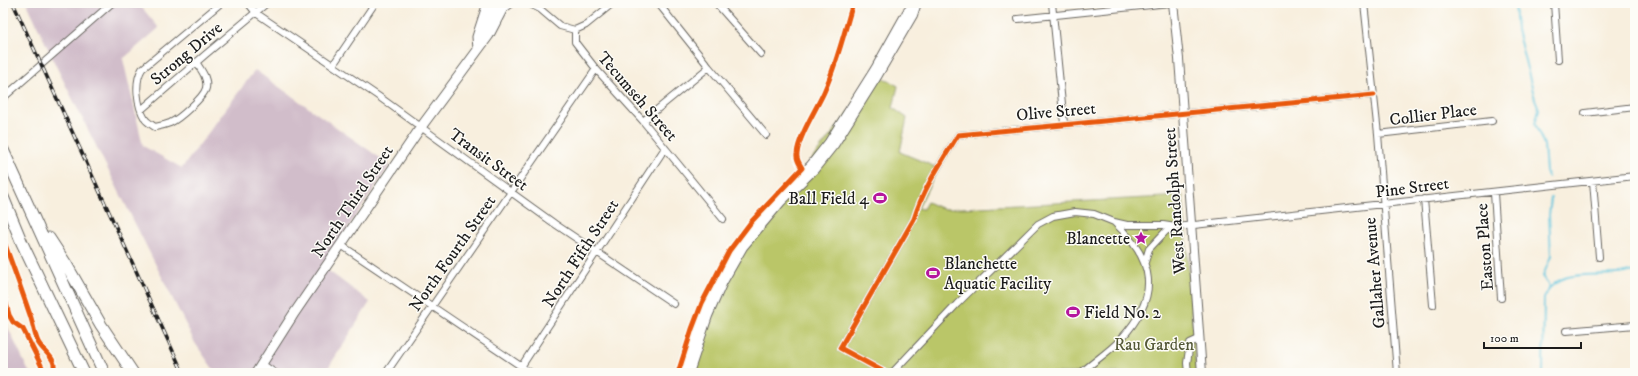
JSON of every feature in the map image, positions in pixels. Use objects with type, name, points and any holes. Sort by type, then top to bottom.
[{"type":"highway","points":[[4,152],[104,373]]},
{"type":"highway","points":[[3,197],[22,243],[84,373]]},
{"type":"highway","points":[[32,213],[66,264],[101,325],[133,373]]},
{"type":"main road","points":[[478,49],[477,37],[488,3]]},
{"type":"main road","name":"North Third Street","points":[[478,49],[496,3]]},
{"type":"main road","name":"North Third Street","points":[[256,373],[293,315],[421,127],[489,35],[503,8],[510,3]]},
{"type":"main road","points":[[689,373],[708,316],[720,289],[743,247],[781,202],[814,170],[910,21],[916,3]]},
{"type":"main road","name":"West Randolph Street","points":[[1172,3],[1183,114],[1202,373]]},
{"type":"main road","points":[[683,373],[702,314],[717,279],[738,244],[776,198],[810,166],[836,137]]},
{"type":"street","points":[[3,98],[112,3]]},
{"type":"street","points":[[196,62],[205,76],[206,89],[202,96],[172,122],[163,126],[155,127],[146,120],[141,110],[137,84],[138,76],[142,70],[221,3]]},
{"type":"street","name":"Transit Street","points":[[248,3],[256,13],[421,127],[511,193],[674,304]]},
{"type":"street","name":"Strong Drive","points":[[141,110],[196,62],[268,3]]},
{"type":"street","points":[[333,65],[374,3]]},
{"type":"street","points":[[528,3],[540,9],[560,26],[575,30],[586,25],[613,3]]},
{"type":"street","points":[[658,3],[766,135]]},
{"type":"street","points":[[716,3],[761,54]]},
{"type":"street","points":[[1052,3],[1064,124]]},
{"type":"street","points":[[1018,19],[1172,3]]},
{"type":"street","name":"Gallaher Avenue","points":[[1364,3],[1378,134],[1382,205],[1397,373]]},
{"type":"street","points":[[1554,3],[1558,60]]},
{"type":"street","name":"Tecumseh Street","points":[[575,30],[576,42],[596,69],[643,121],[723,219]]},
{"type":"street","points":[[643,121],[709,67]]},
{"type":"street","name":"North Fourth Street","points":[[386,373],[596,69]]},
{"type":"street","name":"Olive Street","points":[[886,373],[840,348],[914,218],[938,168],[958,135],[1374,95]]},
{"type":"street","points":[[1586,113],[1635,107]]},
{"type":"street","name":"Collier Place","points":[[1378,134],[1492,121]]},
{"type":"street","name":"North Fifth Street","points":[[517,373],[665,148]]},
{"type":"street","name":"Pine Street","points":[[1114,222],[1127,225],[1163,225],[1176,227],[1191,226],[1635,176]]},
{"type":"street","points":[[1593,181],[1599,257]]},
{"type":"street","name":"Easton Place","points":[[1494,193],[1501,298]]},
{"type":"street","points":[[1424,199],[1433,305]]},
{"type":"street","points":[[892,373],[956,304],[1038,224],[1053,216],[1075,212],[1094,214],[1114,222],[1131,239],[1145,262],[1147,273],[1147,294],[1142,309],[1133,324],[1120,340],[1081,373]]},
{"type":"street","points":[[1145,262],[1149,249],[1166,231],[1176,227]]},
{"type":"street","points":[[341,245],[531,373]]},
{"type":"street","points":[[1566,331],[1635,325]]},
{"type":"street","points":[[1188,373],[1186,363],[1190,343],[1199,339]]},
{"type":"street","points":[[262,364],[275,373]]},
{"type":"shaded area","points":[[27,3],[138,3],[159,28],[123,59],[143,146],[182,168],[255,70],[390,165],[322,266],[370,302],[325,373],[216,373],[195,343],[56,66]]},
{"type":"shaded area","points":[[3,317],[28,370],[31,373],[3,373]]},
{"type":"green space","name":"Rau Garden","points":[[878,75],[898,86],[893,108],[907,118],[900,152],[938,168],[918,208],[923,209],[927,202],[943,209],[1183,196],[1196,373],[689,373],[708,316],[743,247]]},
{"type":"waterway","points":[[1515,3],[1517,30],[1539,109],[1535,124],[1544,145],[1546,172],[1548,177]]},
{"type":"waterway","points":[[1550,288],[1543,276],[1551,256],[1549,215],[1551,198]]},
{"type":"waterway","points":[[1543,373],[1544,298],[1550,288],[1565,278],[1585,275],[1619,274],[1635,271]]},
{"type":"railway","points":[[13,3],[183,373]]},
{"type":"cycle path","points":[[678,373],[702,303],[729,251],[751,222],[802,168],[797,158],[798,147],[804,131],[829,81],[853,3]]},
{"type":"cycle path","points":[[886,373],[840,348],[914,219],[922,197],[939,165],[958,135],[1374,95]]},
{"type":"cycle path","points":[[3,239],[30,316],[35,335],[38,342],[53,360],[54,368],[52,373]]},
{"type":"cycle path","points":[[3,292],[9,315],[13,322],[23,329],[45,373]]},
{"type":"place","name":"Ball Field 4","points":[[880,198]]},
{"type":"place","name":"Blancette","points":[[1141,238]]},
{"type":"place","name":"Blanchette Aquatic Facility","points":[[933,273]]},
{"type":"place","name":"Field No. 2","points":[[1073,312]]}]
